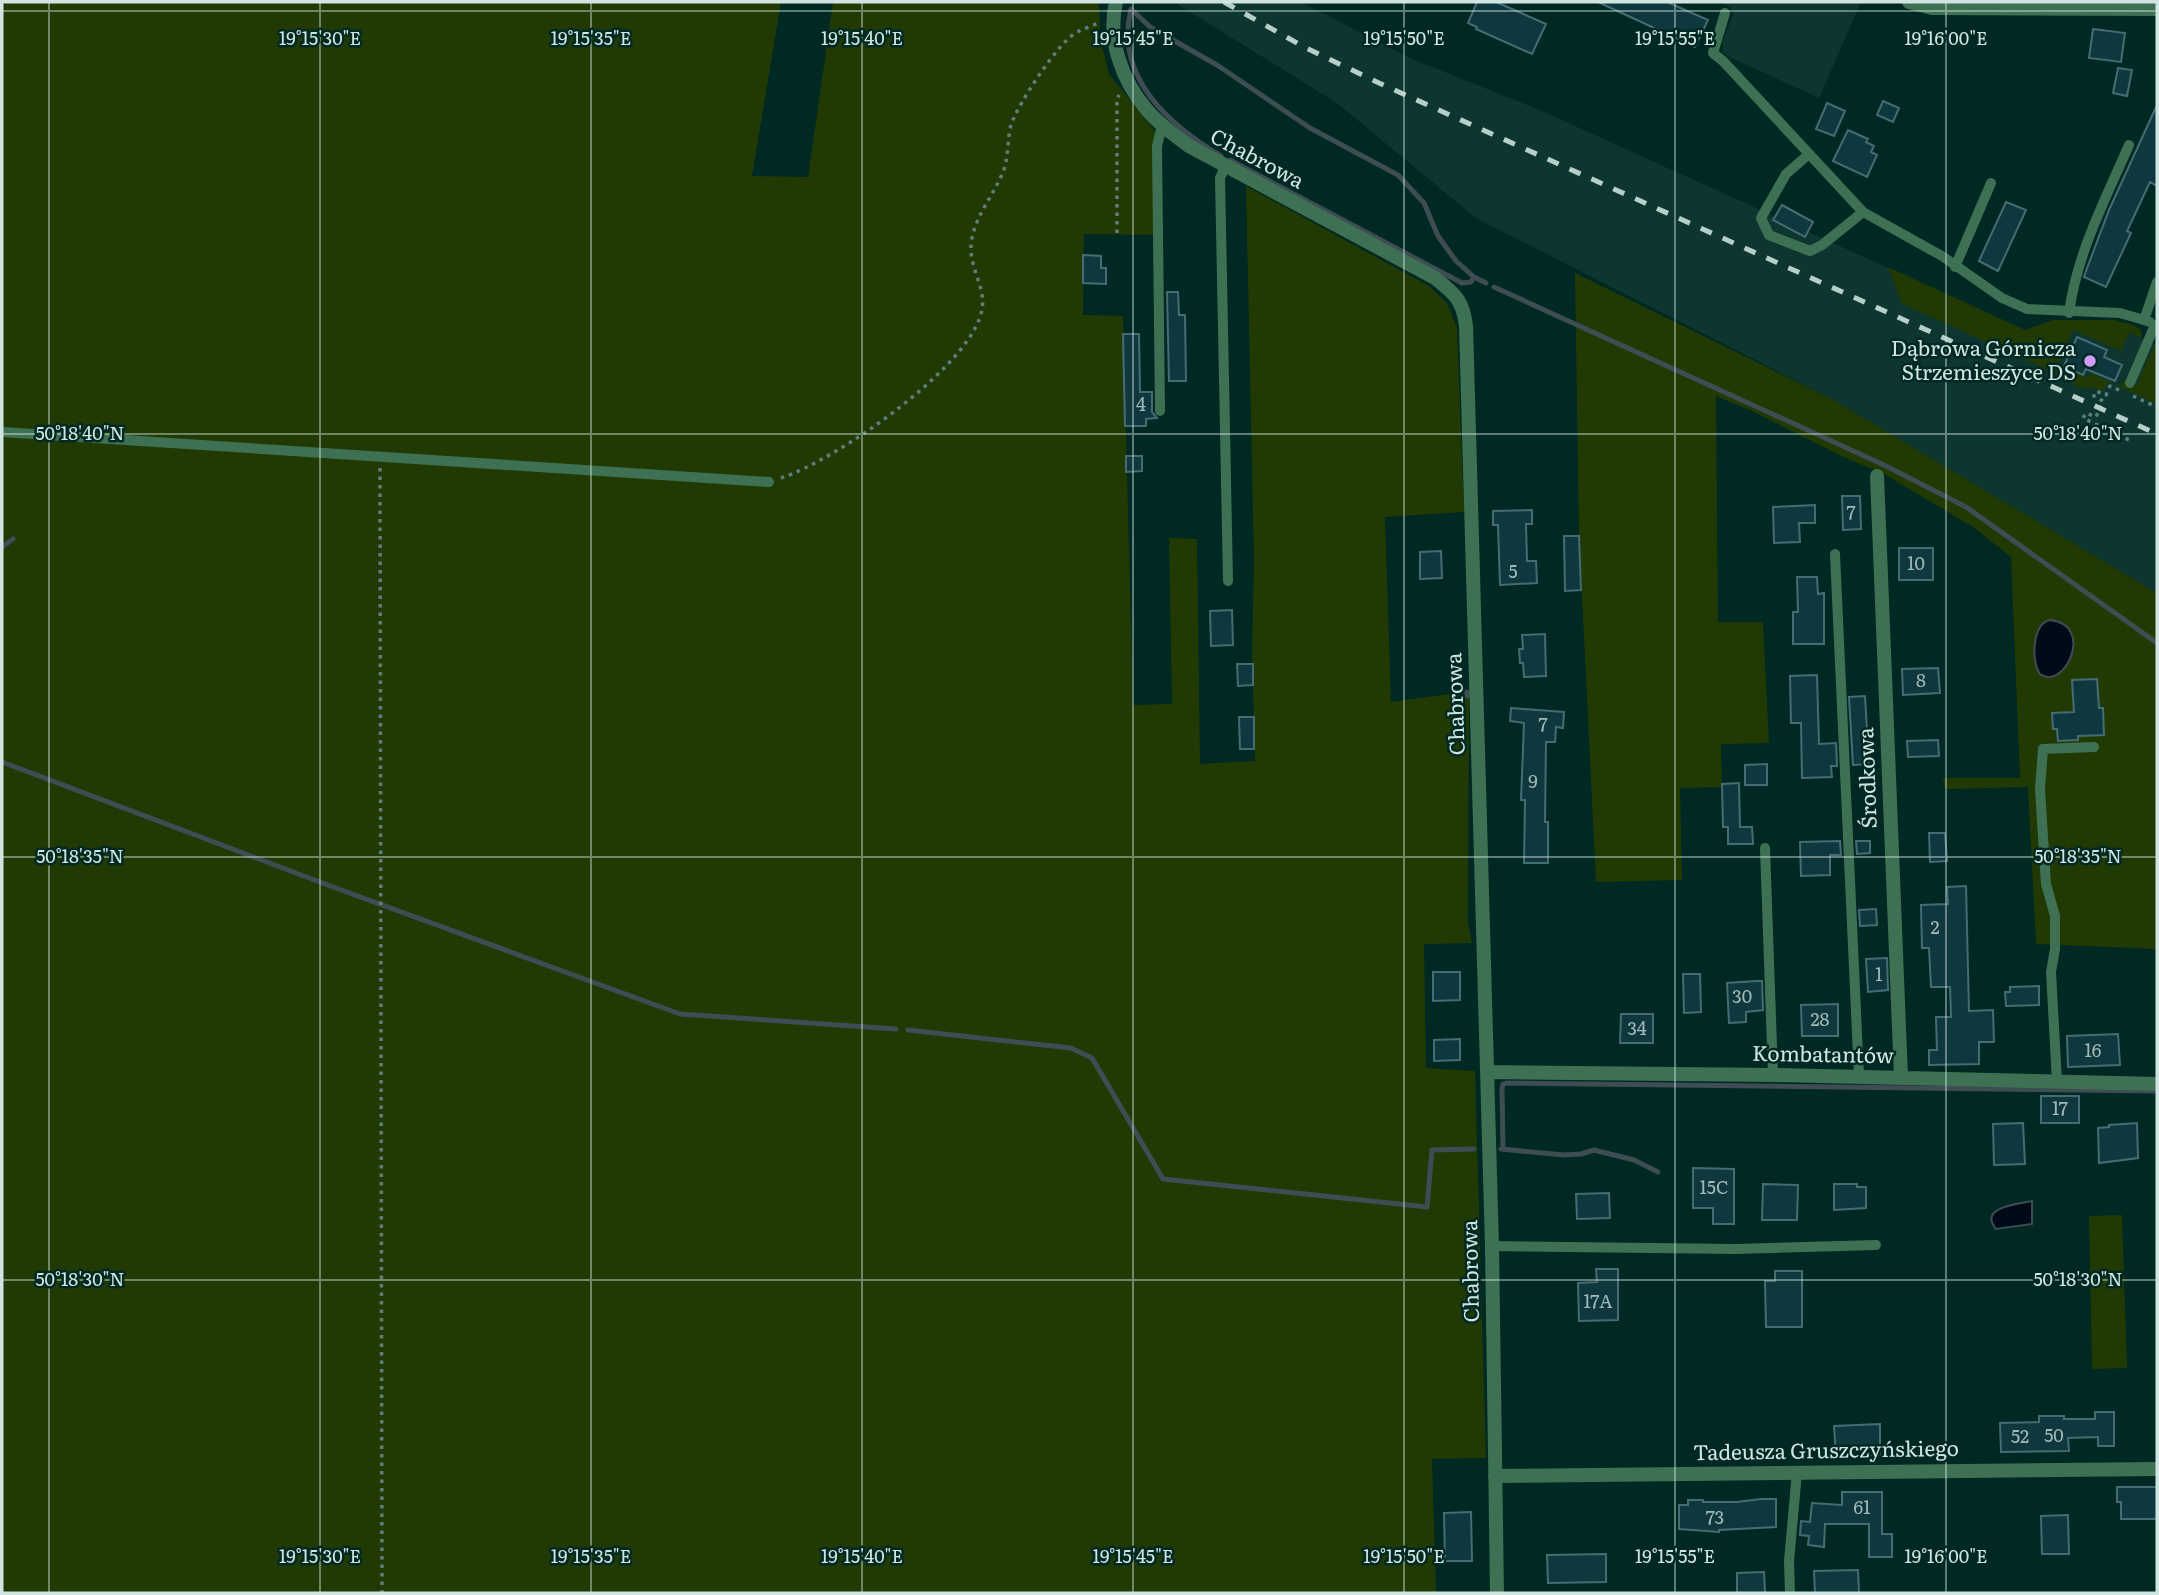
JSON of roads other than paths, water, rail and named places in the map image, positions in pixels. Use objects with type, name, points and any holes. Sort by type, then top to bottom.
[{"type":"street","points":[[1909,2],[1932,8],[2157,9]]},
{"type":"street","name":"Chabrowa","points":[[1115,9],[1118,53],[1128,82],[1147,111],[1162,125],[1189,146],[1435,278],[1453,293],[1463,306],[1466,326],[1492,1246],[1497,1593]]},
{"type":"street","name":"Środkowa","points":[[1877,476],[1900,1078]]},
{"type":"street","name":"Kombatantów","points":[[1487,1072],[1773,1075],[2157,1084]]},
{"type":"street","name":"Tadeusza Gruszczyńskiego","points":[[1495,1476],[2157,1469]]},
{"type":"lane","points":[[1725,13],[1713,53],[1863,212],[1942,257],[2002,298],[2027,309],[2069,313],[2120,313],[2156,325],[2130,383]]},
{"type":"lane","points":[[1160,411],[1157,146],[1162,125]]},
{"type":"lane","points":[[2069,313],[2073,282],[2083,252],[2129,145]]},
{"type":"lane","points":[[1809,154],[1786,174],[1761,218],[1769,234],[1810,251],[1822,245],[1863,212]]},
{"type":"lane","points":[[1226,165],[1220,178],[1228,581]]},
{"type":"lane","points":[[1955,267],[1991,183]]},
{"type":"lane","points":[[2144,320],[2157,282]]},
{"type":"lane","points":[[2,432],[769,482]]},
{"type":"lane","points":[[1835,554],[1859,1077]]},
{"type":"lane","points":[[2057,1082],[2051,972],[2055,949],[2055,916],[2046,884],[2040,789],[2043,750],[2094,747]]},
{"type":"lane","points":[[1765,848],[1773,1075]]},
{"type":"lane","points":[[1492,1246],[1736,1249],[1876,1245]]},
{"type":"lane","points":[[1790,1593],[1789,1561],[1797,1472]]},
{"type":"waterway","points":[[1131,9],[1128,34],[1138,77],[1165,114],[1221,156]]},
{"type":"waterway","points":[[1131,9],[1150,27],[1217,65],[1310,128],[1398,175],[1424,203],[1438,236],[1456,261],[1474,277],[1486,283]]},
{"type":"waterway","points":[[1230,160],[1462,283],[1471,282],[1474,277]]},
{"type":"waterway","points":[[1494,287],[1884,465],[1966,507],[2157,643]]},
{"type":"waterway","points":[[2,547],[13,539]]},
{"type":"waterway","points":[[2,762],[680,1014],[896,1029]]},
{"type":"waterway","points":[[908,1030],[1071,1048],[1092,1058],[1163,1179],[1427,1207],[1432,1150],[1474,1149]]},
{"type":"waterway","points":[[1503,1148],[1502,1089],[1503,1084],[1507,1083],[2157,1091]]},
{"type":"waterway","points":[[1501,1149],[1564,1155],[1594,1150],[1634,1160],[1658,1172]]},
{"type":"railway","points":[[1224,2],[1304,47],[1379,83],[2157,434]]},
{"type":"place","name":"Dąbrowa Górnicza Strzemieszyce DS","points":[[2090,361]]}]
